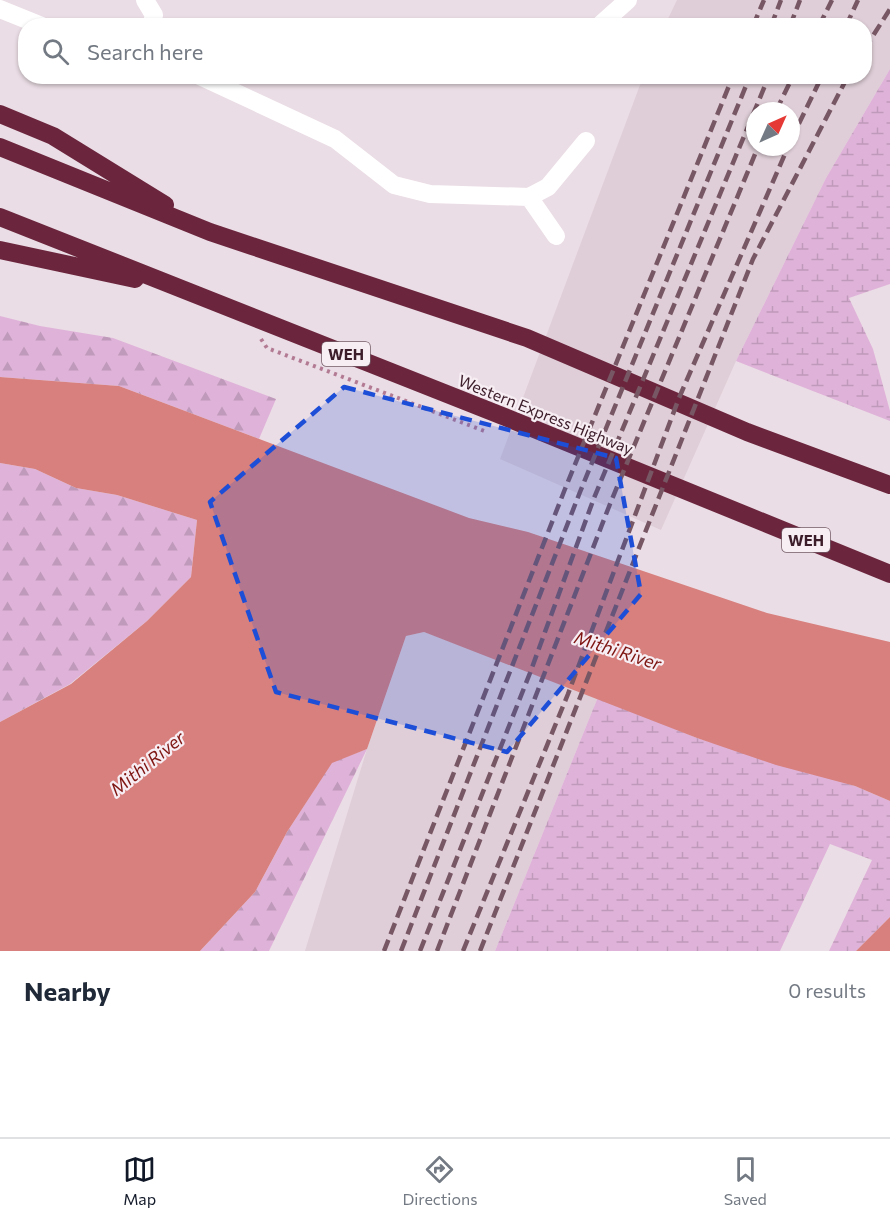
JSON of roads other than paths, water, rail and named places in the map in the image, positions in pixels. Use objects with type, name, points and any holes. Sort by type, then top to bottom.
[{"type":"highway","points":[[0,114],[53,136],[210,232]]},
{"type":"highway","points":[[0,147],[210,232],[527,338],[747,432],[890,485]]},
{"type":"highway","points":[[0,217],[187,290]]},
{"type":"highway","points":[[0,250],[187,290]]},
{"type":"highway","name":"Western Express Highway","points":[[187,290],[890,574]]},
{"type":"street","points":[[146,0],[153,18]]},
{"type":"street","points":[[607,18],[628,0]]},
{"type":"street","points":[[0,9],[22,18]]},
{"type":"street","points":[[217,84],[335,139],[394,185],[430,194],[529,196],[548,187],[586,141]]},
{"type":"street","points":[[529,196],[556,236]]},
{"type":"water","name":"Mithi River","points":[[0,377],[119,386],[469,518],[528,532],[767,613],[890,642],[890,801],[855,786],[776,765],[697,738],[424,632],[406,636],[367,749],[332,763],[287,832],[255,892],[200,951],[0,951],[0,722],[71,684],[147,621],[191,577],[197,520],[117,495],[76,488],[35,469],[0,463]]},
{"type":"water","points":[[890,917],[890,951],[856,951]]},
{"type":"railway","points":[[756,18],[764,0]]},
{"type":"railway","points":[[774,18],[781,0]]},
{"type":"railway","points":[[793,18],[800,0]]},
{"type":"railway","points":[[823,18],[832,0]]},
{"type":"railway","points":[[850,18],[858,0]]},
{"type":"railway","points":[[872,37],[890,9]]},
{"type":"railway","points":[[384,951],[565,489],[730,84]]},
{"type":"railway","points":[[401,951],[580,492],[747,84]]},
{"type":"railway","points":[[420,951],[530,673],[594,498],[766,84]]},
{"type":"railway","points":[[780,102],[789,84]]},
{"type":"railway","points":[[800,121],[818,84]]},
{"type":"railway","points":[[480,951],[753,259],[844,84]]},
{"type":"railway","points":[[437,951],[610,504],[754,156]]},
{"type":"railway","points":[[463,951],[568,694],[679,398],[784,156]]}]
